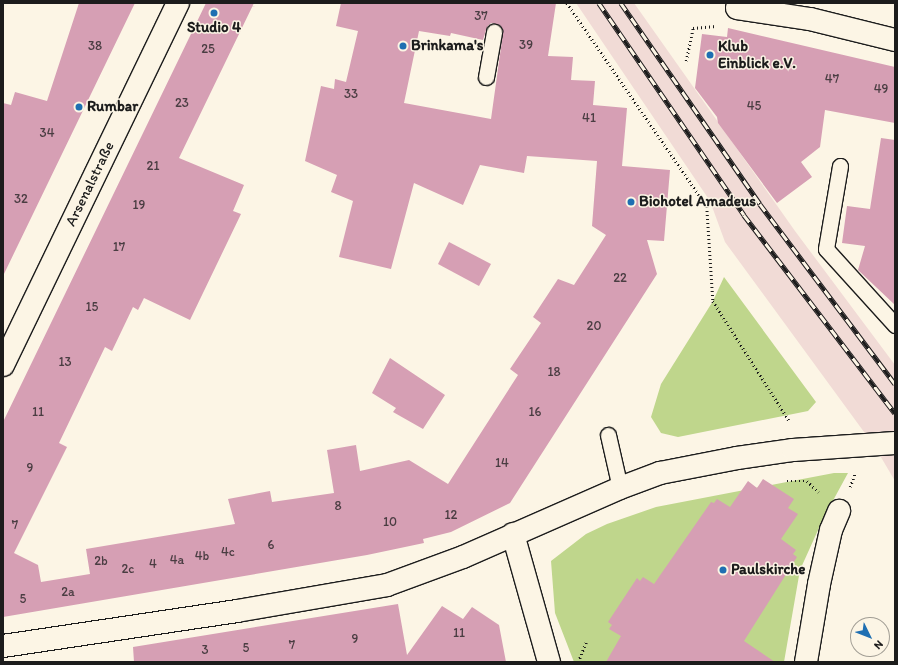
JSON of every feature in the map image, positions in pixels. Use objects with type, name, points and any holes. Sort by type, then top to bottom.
[{"type":"street","name":"Arsenalstraße","points":[[3,365],[178,3]]},
{"type":"street","points":[[749,7],[812,11],[895,40]]},
{"type":"street","points":[[3,646],[31,643],[387,585],[462,557],[620,488],[660,474],[737,458],[793,450],[895,443]]},
{"type":"street","points":[[806,662],[819,584],[831,530],[839,510]]},
{"type":"street","points":[[513,534],[549,662]]},
{"type":"street","points":[[7,662],[31,643]]},
{"type":"lane","points":[[486,78],[494,32]]},
{"type":"lane","points":[[840,166],[826,249],[895,325]]},
{"type":"lane","points":[[608,435],[620,488]]},
{"type":"path","points":[[567,3],[707,207],[713,301],[790,418],[793,450]]},
{"type":"path","points":[[686,61],[693,28],[727,26],[749,7]]},
{"type":"path","points":[[783,480],[806,481],[839,510]]},
{"type":"path","points":[[577,662],[586,642]]},
{"type":"shaded area","points":[[576,3],[634,3],[795,231],[895,365],[895,481],[875,447],[725,242],[710,201]]},
{"type":"green space","points":[[724,277],[816,402],[808,411],[678,437],[661,433],[651,417],[661,384],[713,301]]},
{"type":"green space","points":[[834,473],[848,473],[823,519],[800,570],[784,662],[574,662],[555,613],[551,561],[586,534],[607,524],[656,507]]},
{"type":"building","points":[[79,3],[135,3],[3,276],[3,103],[11,105],[15,92],[47,101]]},
{"type":"building","points":[[206,3],[254,3],[179,158],[244,185],[233,211],[241,214],[190,320],[144,298],[138,310],[133,307],[112,351],[105,347],[59,443],[67,447],[14,553],[38,565],[41,582],[90,574],[86,549],[235,524],[228,499],[270,491],[272,502],[334,493],[327,450],[356,445],[360,471],[409,460],[448,484],[518,375],[510,369],[541,323],[533,317],[558,279],[574,285],[606,235],[592,226],[597,161],[527,156],[524,173],[480,165],[463,205],[414,183],[391,269],[339,257],[353,201],[331,192],[337,175],[305,161],[321,86],[334,89],[335,79],[346,82],[358,31],[336,26],[341,3],[556,3],[548,56],[573,57],[571,80],[595,81],[593,105],[627,108],[622,166],[670,170],[664,241],[647,240],[657,274],[510,503],[451,532],[423,539],[424,543],[367,555],[3,617],[3,422]],"holes":[[[491,23],[500,25],[503,33],[491,119],[404,103],[419,31],[450,36],[451,33],[483,40],[487,27]]]},
{"type":"building","points":[[728,28],[895,67],[895,123],[825,110],[820,147],[801,162],[812,177],[777,203],[718,123],[717,117],[695,88],[702,34],[727,37]]},
{"type":"building","points":[[881,138],[895,140],[895,305],[858,270],[865,246],[842,243],[847,206],[870,209]]},
{"type":"building","points":[[449,242],[491,264],[479,286],[438,264]]},
{"type":"building","points":[[390,358],[445,395],[423,429],[393,412],[396,408],[372,393]]},
{"type":"building","name":"Paulskirche","points":[[763,479],[794,499],[788,508],[798,514],[781,539],[796,550],[793,554],[797,557],[744,641],[775,662],[606,662],[621,636],[609,629],[612,625],[608,622],[637,578],[640,581],[643,577],[654,584],[711,502],[714,503],[717,499],[730,507],[748,481],[757,488]]},
{"type":"building","points":[[398,604],[407,655],[442,606],[463,619],[472,607],[499,625],[506,662],[134,662],[133,647]]},
{"type":"railway","points":[[599,3],[744,215],[895,413]]},
{"type":"railway","points":[[621,3],[760,204],[895,384]]},
{"type":"place","name":"Studio 4","points":[[214,13]]},
{"type":"place","name":"Brinkama's","points":[[403,46]]},
{"type":"place","name":"Klub Einblick e.V.","points":[[710,55]]},
{"type":"place","name":"Rumbar","points":[[79,107]]},
{"type":"place","name":"Biohotel Amadeus","points":[[631,202]]},
{"type":"place","name":"Paulskirche","points":[[723,570]]}]
